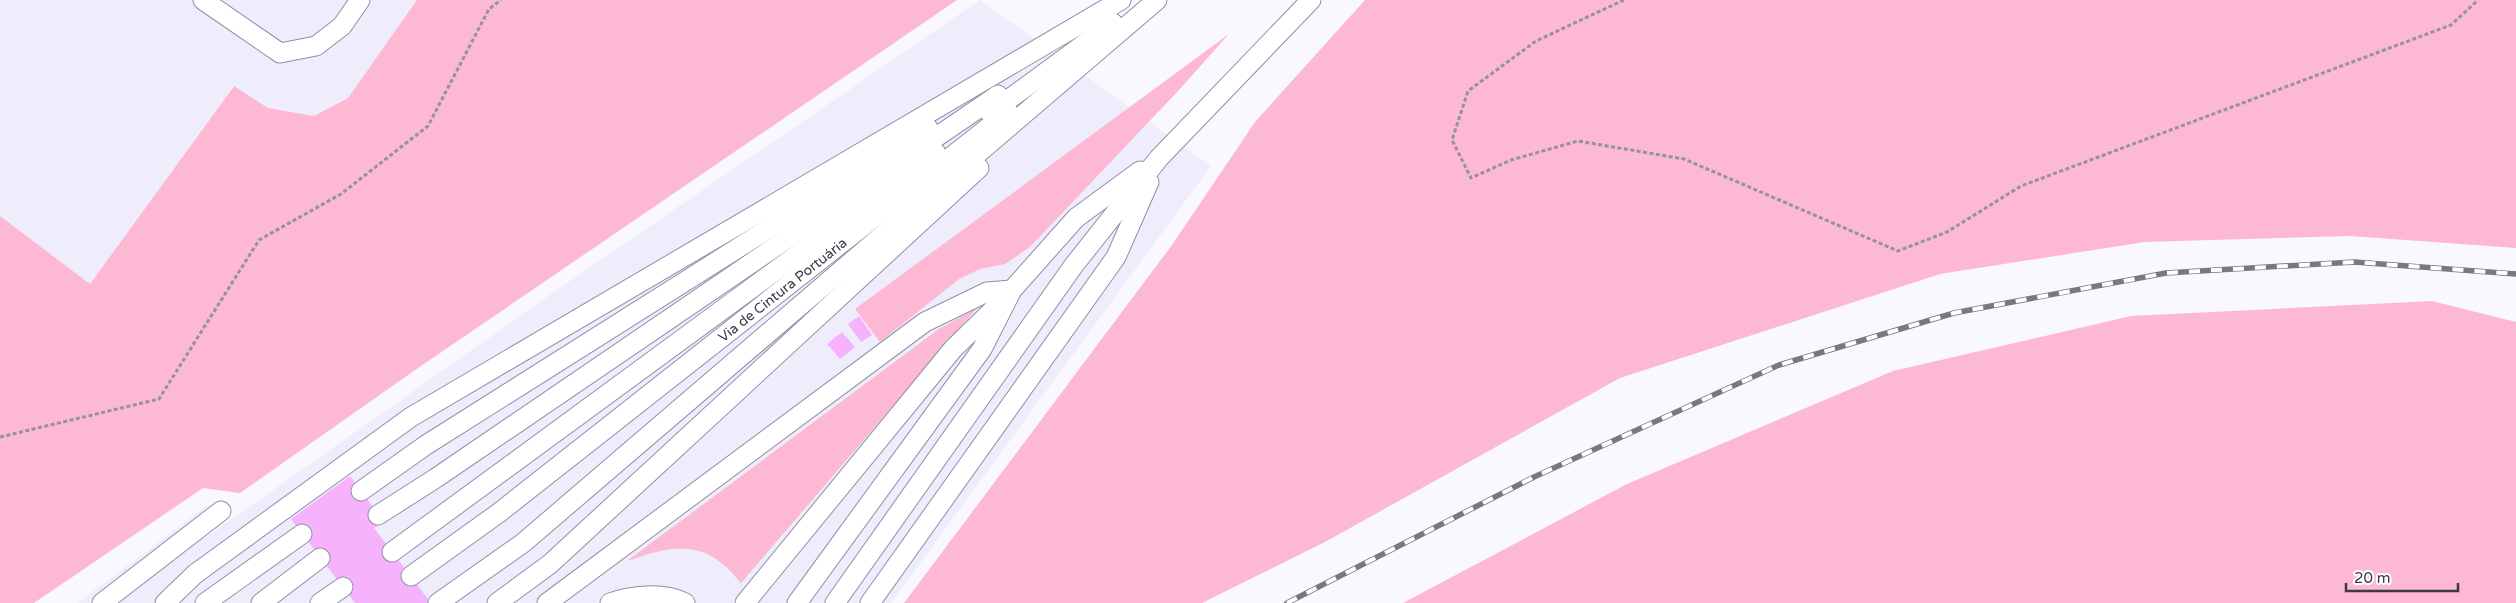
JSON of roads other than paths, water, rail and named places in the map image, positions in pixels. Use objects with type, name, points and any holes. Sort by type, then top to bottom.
[{"type":"lane","points":[[203,0],[280,53],[316,46],[342,26],[360,0]]},
{"type":"lane","points":[[165,603],[195,574],[411,417],[1121,0]]},
{"type":"lane","points":[[361,491],[426,445],[1130,0]]},
{"type":"lane","points":[[378,515],[436,478],[1137,0]]},
{"type":"lane","points":[[392,552],[1144,0]]},
{"type":"lane","name":"Via de Cintura Portuária","points":[[411,576],[508,506],[1150,0]]},
{"type":"lane","points":[[438,603],[523,543],[1157,0]]},
{"type":"lane","points":[[497,603],[557,557],[1163,0]]},
{"type":"lane","points":[[835,603],[1074,265],[1159,158],[1311,0]]},
{"type":"lane","points":[[745,603],[953,349],[1012,290],[1076,218],[1159,158]]},
{"type":"lane","points":[[870,603],[1116,257],[1159,158]]},
{"type":"lane","points":[[547,603],[925,322],[987,292],[1012,290]]},
{"type":"lane","points":[[797,603],[982,349],[1012,290]]},
{"type":"lane","points":[[102,603],[221,510]]},
{"type":"lane","points":[[205,603],[302,534]]},
{"type":"lane","points":[[261,603],[320,558]]},
{"type":"lane","points":[[320,603],[343,587]]},
{"type":"lane","points":[[610,603],[625,597],[659,597],[685,603]]},
{"type":"railway","points":[[1287,603],[1534,477],[1779,365],[1954,313],[2166,273],[2354,262],[2516,274]]}]
